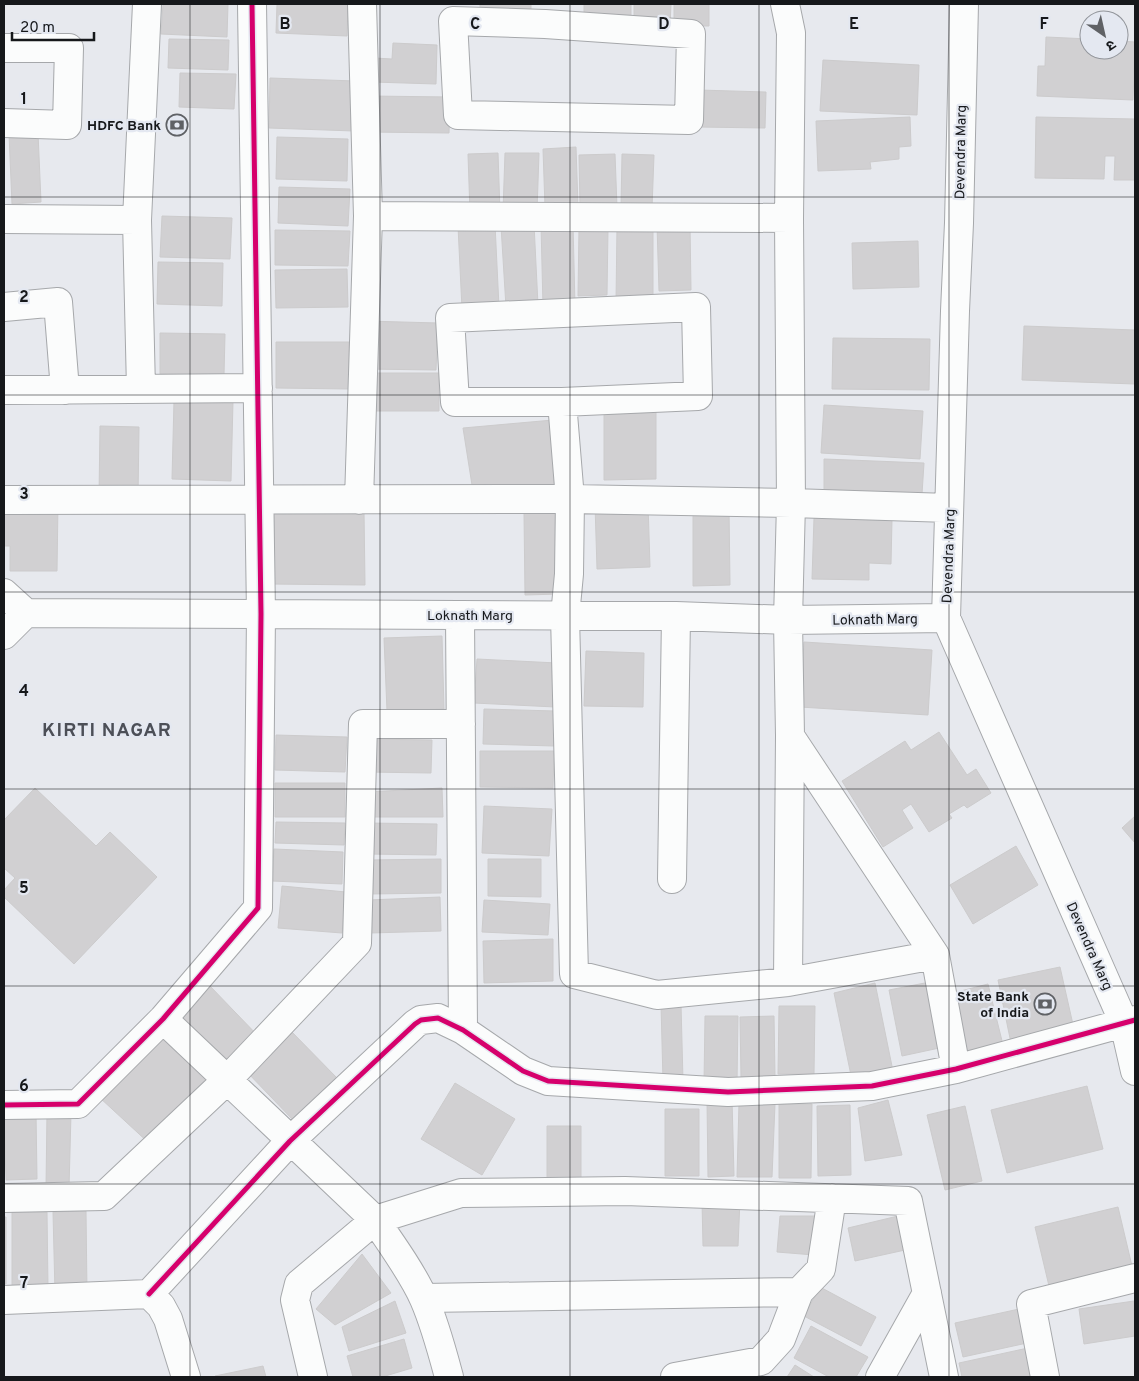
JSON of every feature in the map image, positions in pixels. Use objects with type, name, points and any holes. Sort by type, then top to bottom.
[{"type":"street","points":[[141,389],[137,220],[147,4]]},
{"type":"street","points":[[4,1105],[78,1104],[163,1019],[258,908],[261,614],[252,4]]},
{"type":"street","points":[[359,500],[368,216],[362,4]]},
{"type":"street","points":[[785,4],[791,33],[789,218],[792,503],[788,620],[790,736],[788,982]]},
{"type":"street","name":"Devendra Marg","points":[[964,4],[946,618],[1129,1021],[1135,1071]]},
{"type":"street","points":[[545,14],[691,34],[689,120],[458,115],[453,21],[545,14]]},
{"type":"street","points":[[4,48],[69,48],[68,125],[4,123]]},
{"type":"street","points":[[368,216],[789,218]]},
{"type":"street","points":[[4,219],[137,220]]},
{"type":"street","points":[[4,307],[58,302],[65,390]]},
{"type":"street","points":[[696,306],[698,396],[562,402],[455,402],[450,318],[696,306]]},
{"type":"street","points":[[4,390],[258,388]]},
{"type":"street","points":[[562,402],[570,499],[569,574],[565,616],[574,974],[657,996],[788,982],[935,955]]},
{"type":"street","points":[[4,500],[570,499],[949,508]]},
{"type":"street","points":[[4,593],[26,613],[4,635]]},
{"type":"street","name":"Loknath Marg","points":[[26,613],[676,616],[788,620],[946,618]]},
{"type":"street","points":[[460,615],[463,1030]]},
{"type":"street","points":[[672,879],[676,616]]},
{"type":"street","points":[[4,1198],[104,1196],[227,1080],[357,943],[363,724],[461,724]]},
{"type":"street","points":[[790,736],[935,955],[956,1069]]},
{"type":"street","points":[[4,1300],[149,1294],[290,1142],[421,1020],[438,1018],[463,1030],[523,1070],[548,1081],[728,1092],[872,1086],[956,1069],[1129,1021]]},
{"type":"street","points":[[163,1019],[374,1220],[391,1243],[424,1298],[449,1377]]},
{"type":"street","points":[[313,1377],[295,1300],[299,1284],[374,1220],[461,1193],[625,1191],[908,1201],[944,1377]]},
{"type":"street","points":[[675,1377],[760,1361],[781,1340],[799,1292],[821,1269],[832,1198]]},
{"type":"street","points":[[1045,1377],[1031,1304],[1135,1278]]},
{"type":"street","points":[[424,1298],[799,1292]]},
{"type":"street","points":[[880,1377],[927,1293]]},
{"type":"street","points":[[149,1294],[161,1306],[168,1319],[186,1377]]},
{"type":"building","points":[[163,4],[228,4],[227,37],[161,34]]},
{"type":"building","points":[[277,4],[348,4],[347,36],[276,33]]},
{"type":"building","points":[[480,4],[531,4],[531,17],[480,16]]},
{"type":"building","points":[[584,4],[631,4],[631,23],[584,23]]},
{"type":"building","points":[[634,4],[671,4],[670,27],[634,27]]},
{"type":"building","points":[[674,4],[709,4],[709,26],[674,26]]},
{"type":"building","points":[[1046,37],[1079,39],[1079,60],[1129,60],[1129,42],[1135,42],[1133,100],[1037,96],[1038,66],[1045,66]]},
{"type":"building","points":[[169,39],[229,40],[228,70],[168,68]]},
{"type":"building","points":[[393,43],[437,45],[436,84],[373,82],[374,58],[392,59]]},
{"type":"building","points":[[823,60],[919,65],[917,115],[820,111]]},
{"type":"building","points":[[180,73],[236,74],[234,109],[179,107]]},
{"type":"building","points":[[270,78],[355,81],[354,131],[269,128]]},
{"type":"building","points":[[699,90],[766,92],[765,128],[698,127]]},
{"type":"building","points":[[369,96],[450,97],[449,133],[368,132]]},
{"type":"building","points":[[910,117],[911,146],[899,147],[899,159],[870,162],[871,169],[818,171],[816,121]]},
{"type":"building","points":[[1036,117],[1135,119],[1135,180],[1114,180],[1115,156],[1105,156],[1104,179],[1035,178]]},
{"type":"building","points":[[38,133],[41,202],[12,204],[9,134]]},
{"type":"building","points":[[277,137],[348,139],[347,181],[276,179]]},
{"type":"building","points":[[576,147],[578,206],[545,207],[543,149]]},
{"type":"building","points":[[498,153],[500,212],[470,213],[468,154]]},
{"type":"building","points":[[505,153],[539,153],[537,211],[503,211]]},
{"type":"building","points":[[615,154],[617,207],[580,208],[579,155]]},
{"type":"building","points":[[622,154],[654,155],[652,208],[621,207]]},
{"type":"building","points":[[279,187],[350,189],[348,226],[278,223]]},
{"type":"building","points":[[162,216],[232,218],[230,259],[160,257]]},
{"type":"building","points":[[573,223],[575,306],[543,307],[541,224]]},
{"type":"building","points":[[495,224],[499,307],[462,309],[458,226]]},
{"type":"building","points":[[534,224],[538,305],[506,307],[501,226]]},
{"type":"building","points":[[657,225],[690,225],[691,290],[659,291]]},
{"type":"building","points":[[617,226],[653,226],[653,302],[616,302]]},
{"type":"building","points":[[579,228],[608,229],[607,295],[578,296]]},
{"type":"building","points":[[275,230],[350,231],[348,266],[275,265]]},
{"type":"building","points":[[918,241],[919,287],[853,289],[852,243]]},
{"type":"building","points":[[158,262],[223,263],[222,306],[157,304]]},
{"type":"building","points":[[347,269],[348,307],[276,308],[275,270]]},
{"type":"building","points":[[366,321],[438,323],[436,370],[365,369]]},
{"type":"building","points":[[1024,326],[1135,330],[1135,384],[1022,380]]},
{"type":"building","points":[[160,333],[225,334],[224,375],[160,374]]},
{"type":"building","points":[[833,338],[930,339],[929,390],[832,389]]},
{"type":"building","points":[[276,342],[349,342],[349,389],[276,388]]},
{"type":"building","points":[[365,373],[439,373],[439,411],[365,411]]},
{"type":"building","points":[[174,401],[233,401],[231,481],[172,479]]},
{"type":"building","points":[[824,405],[923,411],[920,459],[821,453]]},
{"type":"building","points":[[604,412],[656,412],[656,479],[604,480]]},
{"type":"building","points":[[553,420],[555,491],[472,485],[463,428]]},
{"type":"building","points":[[100,426],[139,427],[138,498],[99,497]]},
{"type":"building","points":[[824,459],[924,463],[922,494],[824,492]]},
{"type":"building","points":[[4,503],[58,503],[57,571],[10,571],[10,546],[4,546]]},
{"type":"building","points":[[648,503],[650,567],[597,569],[595,504]]},
{"type":"building","points":[[272,508],[364,511],[365,585],[270,584]]},
{"type":"building","points":[[729,509],[730,585],[693,586],[693,510]]},
{"type":"building","points":[[524,513],[558,513],[559,594],[525,595]]},
{"type":"building","points":[[814,518],[892,519],[891,564],[869,563],[869,580],[812,579]]},
{"type":"building","points":[[442,636],[444,709],[387,711],[384,638]]},
{"type":"building","points":[[804,642],[932,650],[928,715],[800,707]]},
{"type":"building","points":[[586,651],[644,653],[643,707],[584,706]]},
{"type":"building","points":[[477,659],[557,663],[555,707],[474,703]]},
{"type":"building","points":[[484,709],[555,711],[554,746],[483,744]]},
{"type":"building","points":[[939,732],[967,775],[976,769],[991,793],[967,808],[964,805],[949,814],[952,818],[929,832],[911,804],[902,810],[913,828],[883,847],[842,781],[905,741],[911,750]]},
{"type":"building","points":[[276,735],[347,737],[345,772],[275,770]]},
{"type":"building","points":[[368,739],[432,740],[431,773],[367,772]]},
{"type":"building","points":[[480,751],[554,751],[553,788],[480,787]]},
{"type":"building","points":[[275,783],[345,783],[345,817],[275,817]]},
{"type":"building","points":[[35,788],[96,846],[110,832],[157,877],[74,964],[4,897],[4,890],[15,878],[4,868],[4,820]]},
{"type":"building","points":[[442,788],[443,817],[364,817],[366,792]]},
{"type":"building","points":[[484,806],[552,809],[549,856],[482,853]]},
{"type":"building","points":[[1135,816],[1135,843],[1122,828]]},
{"type":"building","points":[[276,822],[345,823],[344,845],[275,843]]},
{"type":"building","points":[[367,823],[437,824],[436,855],[367,854]]},
{"type":"building","points":[[1016,846],[1038,885],[973,924],[950,885]]},
{"type":"building","points":[[274,849],[343,852],[342,884],[272,881]]},
{"type":"building","points":[[441,859],[441,893],[369,894],[369,860]]},
{"type":"building","points":[[488,859],[541,859],[541,897],[488,896]]},
{"type":"building","points":[[282,886],[346,892],[342,933],[278,928]]},
{"type":"building","points":[[440,897],[441,931],[370,933],[369,900]]},
{"type":"building","points":[[484,900],[550,904],[548,935],[482,932]]},
{"type":"building","points":[[553,939],[553,981],[484,983],[483,941]]},
{"type":"building","points":[[1060,967],[1074,1029],[1011,1043],[998,980]]},
{"type":"building","points":[[930,982],[944,1047],[902,1056],[889,990]]},
{"type":"building","points":[[875,983],[894,1076],[853,1085],[834,993]]},
{"type":"building","points":[[988,984],[1004,1049],[965,1059],[949,994]]},
{"type":"building","points":[[209,985],[261,1039],[230,1068],[177,1013]]},
{"type":"building","points":[[661,1004],[681,1004],[683,1081],[663,1081]]},
{"type":"building","points":[[779,1006],[815,1006],[814,1074],[778,1074]]},
{"type":"building","points":[[705,1016],[738,1016],[737,1083],[704,1083]]},
{"type":"building","points":[[774,1016],[775,1076],[741,1077],[740,1017]]},
{"type":"building","points":[[289,1029],[337,1078],[293,1120],[246,1071]]},
{"type":"building","points":[[158,1033],[210,1081],[151,1145],[99,1097]]},
{"type":"building","points":[[455,1083],[515,1119],[482,1175],[421,1139]]},
{"type":"building","points":[[1087,1086],[1103,1149],[1007,1173],[991,1110]]},
{"type":"building","points":[[732,1099],[734,1176],[708,1177],[707,1100]]},
{"type":"building","points":[[888,1100],[902,1155],[865,1161],[858,1108]]},
{"type":"building","points":[[739,1103],[775,1104],[772,1177],[737,1177]]},
{"type":"building","points":[[779,1104],[812,1104],[811,1178],[779,1178]]},
{"type":"building","points":[[850,1105],[851,1175],[818,1176],[817,1106]]},
{"type":"building","points":[[965,1106],[982,1181],[945,1190],[927,1115]]},
{"type":"building","points":[[665,1109],[699,1109],[699,1176],[665,1176]]},
{"type":"building","points":[[47,1112],[71,1113],[69,1188],[46,1188]]},
{"type":"building","points":[[36,1113],[37,1179],[6,1180],[4,1114]]},
{"type":"building","points":[[547,1126],[581,1126],[581,1182],[547,1182]]},
{"type":"building","points":[[740,1200],[738,1246],[703,1246],[702,1201]]},
{"type":"building","points":[[1118,1207],[1132,1266],[1049,1286],[1035,1227]]},
{"type":"building","points":[[86,1211],[87,1292],[55,1293],[53,1212]]},
{"type":"building","points":[[12,1212],[47,1212],[48,1288],[12,1288]]},
{"type":"building","points":[[780,1216],[817,1216],[814,1255],[777,1252]]},
{"type":"building","points":[[898,1216],[905,1250],[855,1261],[848,1228]]},
{"type":"building","points":[[4,1217],[6,1217],[6,1284],[4,1284]]},
{"type":"building","points":[[362,1254],[391,1293],[335,1325],[316,1309]]},
{"type":"building","points":[[820,1287],[876,1317],[861,1346],[804,1316]]},
{"type":"building","points":[[395,1301],[406,1333],[349,1351],[342,1327]]},
{"type":"building","points":[[1134,1301],[1135,1336],[1084,1344],[1079,1309]]},
{"type":"building","points":[[1019,1309],[1027,1343],[963,1357],[955,1323]]},
{"type":"building","points":[[811,1326],[868,1357],[856,1377],[829,1377],[794,1358]]},
{"type":"building","points":[[404,1339],[412,1368],[382,1377],[353,1377],[347,1356]]},
{"type":"building","points":[[1028,1348],[1034,1377],[962,1377],[959,1363]]},
{"type":"building","points":[[795,1365],[814,1377],[787,1377]]},
{"type":"building","points":[[263,1366],[266,1377],[215,1377],[215,1376]]},
{"type":"cycle path","points":[[4,1105],[78,1104],[163,1019],[258,908],[261,614],[252,4]]},
{"type":"cycle path","points":[[149,1294],[290,1141],[421,1020],[438,1018],[463,1030],[523,1071],[548,1081],[728,1092],[872,1086],[956,1069],[1135,1020]]},
{"type":"place","name":"HDFC Bank","points":[[177,125]]},
{"type":"place","name":"State Bank of India","points":[[1045,1004]]},
{"type":"district","name":"KIRTI NAGAR","points":[[107,729]]}]
